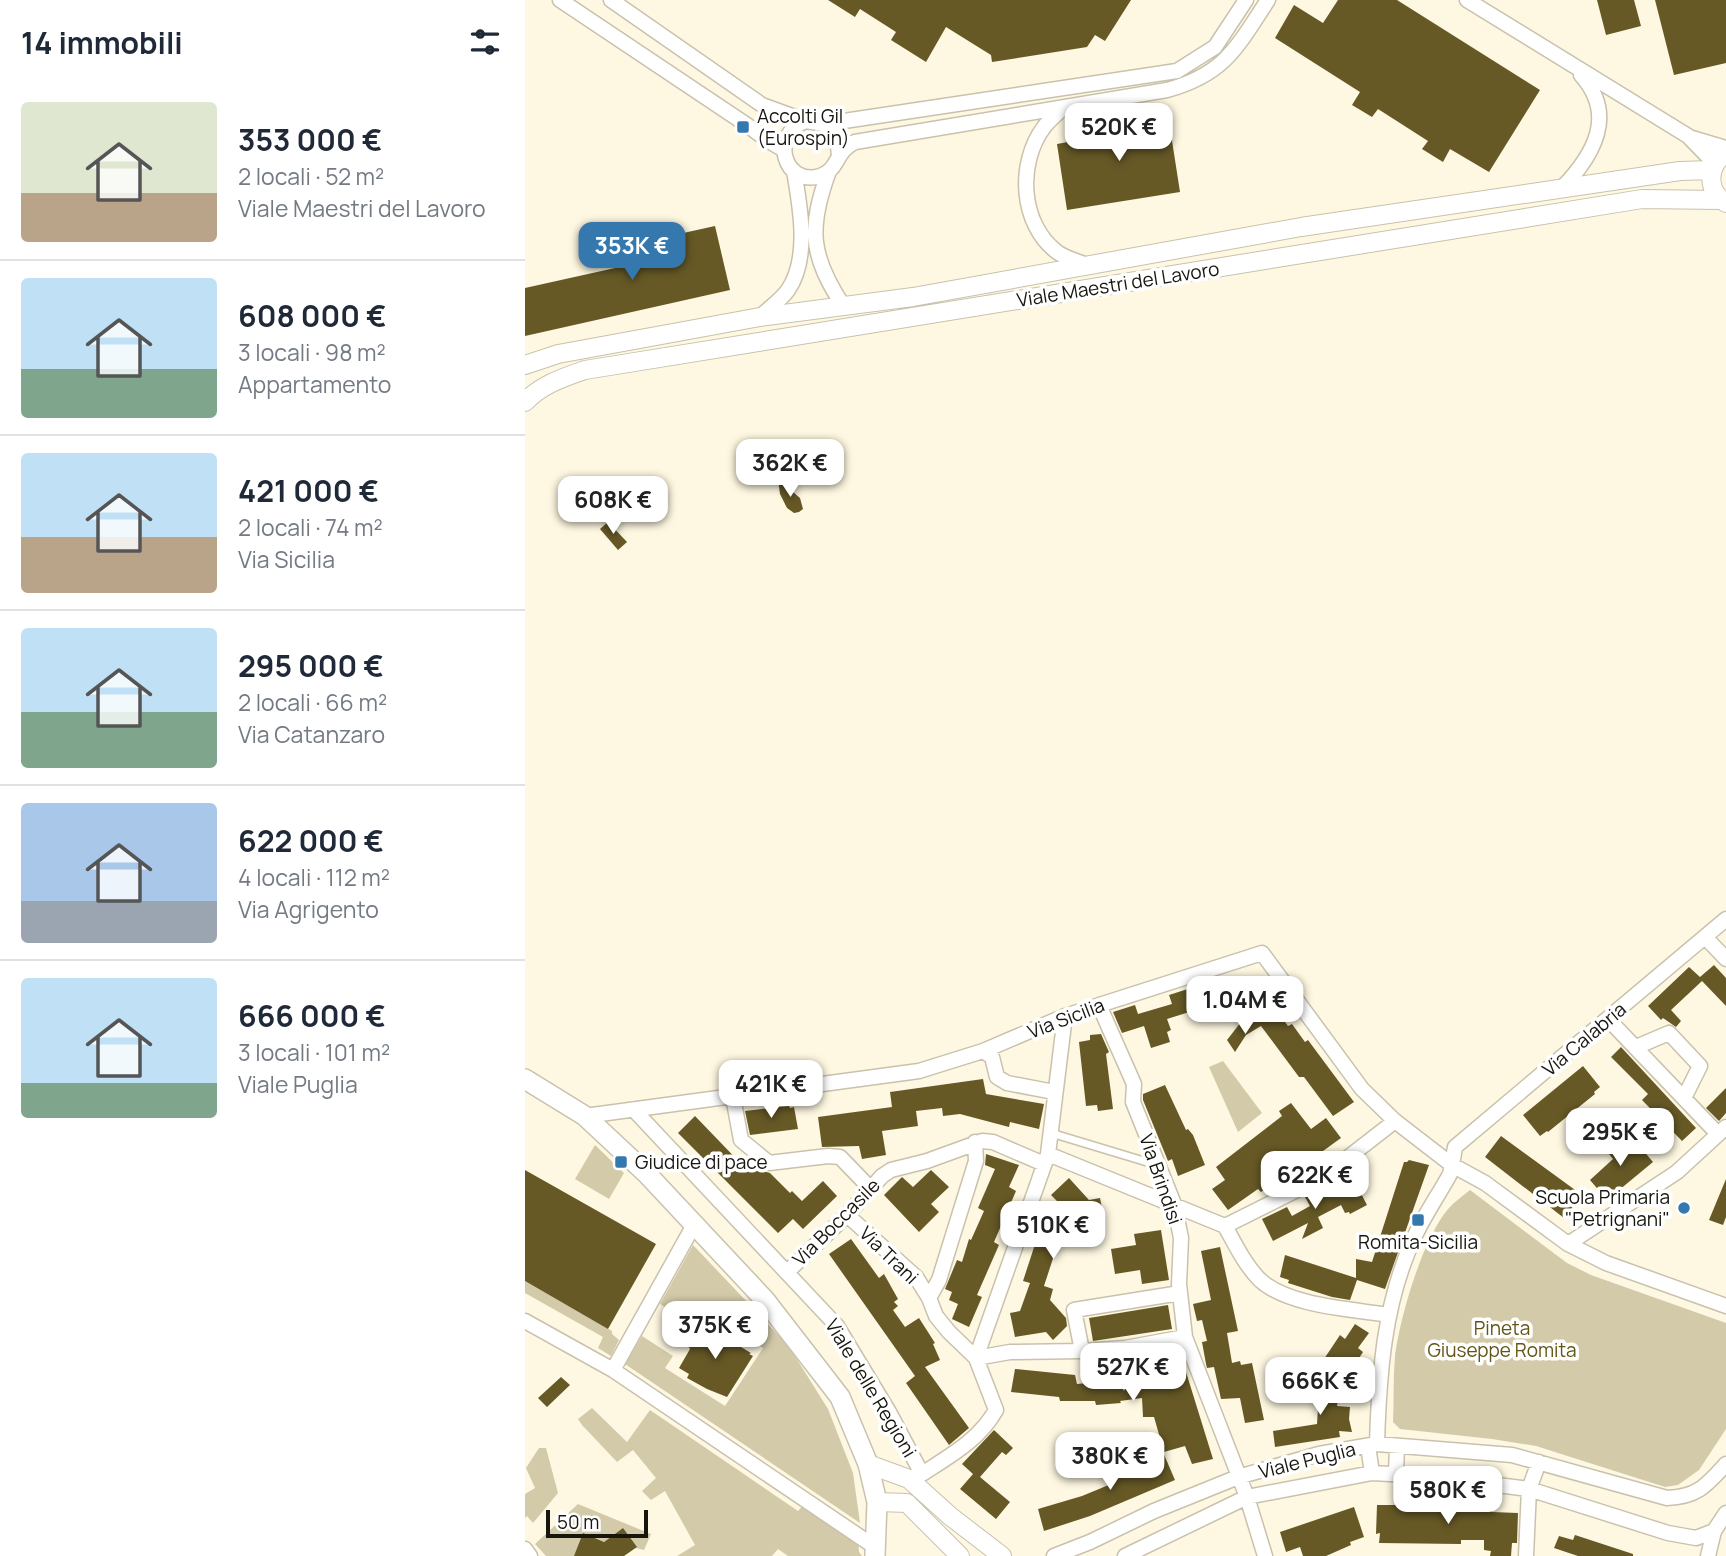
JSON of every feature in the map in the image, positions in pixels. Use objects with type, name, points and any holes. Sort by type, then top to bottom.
[{"type":"main road","points":[[525,1079],[585,1116],[616,1143],[695,1223],[765,1300],[840,1397],[868,1464],[877,1502],[875,1552]]},
{"type":"street","points":[[560,0],[783,150]]},
{"type":"street","points":[[611,0],[762,105],[806,121],[824,124],[1177,71],[1215,47],[1246,0]]},
{"type":"street","points":[[844,307],[830,286],[815,248],[814,219],[829,171],[845,147],[855,142],[1167,90],[1192,83],[1223,64],[1268,0]]},
{"type":"street","points":[[1467,0],[1688,136],[1718,162],[1712,186],[1723,202]]},
{"type":"street","points":[[1562,188],[1581,168],[1593,149],[1598,130],[1598,110],[1592,88],[1573,66]]},
{"type":"street","points":[[1063,108],[1044,127],[1034,144],[1025,189],[1030,211],[1041,236],[1058,253],[1087,265]]},
{"type":"street","points":[[806,121],[787,135],[783,150],[788,165],[794,171],[811,177],[829,171]]},
{"type":"street","points":[[824,124],[837,137],[839,156]]},
{"type":"street","points":[[1688,136],[1726,148]]},
{"type":"street","name":"Viale Maestri del Lavoro","points":[[525,365],[558,354],[760,317],[913,297],[1301,226],[1680,171],[1718,162]]},
{"type":"street","points":[[760,317],[788,290],[798,270],[800,233],[794,171]]},
{"type":"street","name":"Viale Maestri del Lavoro","points":[[525,402],[533,393],[550,383],[585,370],[1642,199],[1723,202]]},
{"type":"street","name":"Via Calabria","points":[[1372,1473],[1372,1445],[1381,1360],[1389,1315],[1413,1239],[1450,1174],[1455,1147],[1726,919]]},
{"type":"street","points":[[1705,937],[1726,959]]},
{"type":"street","name":"Via Sicilia","points":[[585,1116],[919,1071],[983,1051],[1065,1016],[1262,953],[1362,1089],[1395,1121],[1452,1165],[1485,1183],[1568,1244],[1606,1263],[1726,1306]]},
{"type":"street","name":"Via Brindisi","points":[[1099,1005],[1134,1084],[1133,1102],[1174,1204],[1181,1238],[1179,1284],[1185,1337],[1247,1497],[1265,1556]]},
{"type":"street","points":[[1065,1016],[1046,1159],[976,1358],[1035,1350],[1125,1348],[1185,1337]]},
{"type":"street","points":[[1568,1244],[1677,1172],[1722,1130],[1684,1098],[1608,1019]]},
{"type":"street","points":[[1636,1047],[1669,1033],[1700,1066],[1684,1098]]},
{"type":"street","points":[[983,1051],[992,1057],[997,1077],[1007,1083],[1054,1091]]},
{"type":"street","points":[[733,1097],[741,1140],[769,1163],[841,1157],[870,1188]]},
{"type":"street","name":"Viale delle Regioni","points":[[633,1110],[837,1326],[889,1412],[916,1477],[950,1516],[1002,1556]]},
{"type":"street","points":[[1225,1226],[1323,1177],[1395,1121]]},
{"type":"street","points":[[975,1142],[993,1142],[1046,1159],[1174,1204],[1225,1226],[1241,1255],[1261,1281],[1285,1294],[1315,1304],[1389,1315]]},
{"type":"street","name":"Via Boccasile","points":[[786,1272],[891,1170],[927,1161],[975,1142]]},
{"type":"street","name":"Via Trani","points":[[929,1298],[939,1280],[976,1161],[975,1142]]},
{"type":"street","name":"Via Trani","points":[[846,1215],[916,1277],[936,1316],[976,1358],[996,1410],[988,1425],[975,1439],[916,1477]]},
{"type":"street","points":[[613,1370],[695,1223]]},
{"type":"street","points":[[1082,1351],[1074,1310],[1180,1293]]},
{"type":"street","points":[[525,1321],[613,1370],[875,1552]]},
{"type":"street","name":"Viale Puglia","points":[[1054,1556],[1238,1477],[1319,1454],[1372,1445],[1513,1455],[1667,1498],[1686,1498],[1709,1483],[1726,1464]]},
{"type":"street","points":[[1396,1474],[1397,1446]]},
{"type":"street","points":[[1526,1556],[1528,1489],[1539,1462]]},
{"type":"street","name":"Viale delle Regioni","points":[[868,1464],[916,1477]]},
{"type":"street","name":"Viale Puglia","points":[[1124,1556],[1247,1497],[1372,1473],[1528,1489],[1668,1533],[1696,1538],[1714,1531]]},
{"type":"street","points":[[877,1502],[907,1503],[960,1556]]},
{"type":"street","points":[[1708,1556],[1714,1531],[1726,1513]]},
{"type":"street","points":[[1111,1532],[1124,1556]]},
{"type":"street","points":[[525,1549],[530,1556]]},
{"type":"lane","points":[[1050,1132],[1158,1166]]},
{"type":"green space","points":[[1223,1061],[1262,1113],[1238,1132],[1209,1067]]},
{"type":"green space","points":[[595,1145],[624,1173],[609,1199],[575,1179]]},
{"type":"green space","name":"Pineta Giuseppe Romita","points":[[1470,1190],[1567,1263],[1591,1275],[1726,1323],[1726,1429],[1699,1470],[1678,1485],[1665,1487],[1536,1446],[1400,1429],[1393,1422],[1395,1356],[1414,1278],[1439,1221],[1451,1205]]},
{"type":"green space","points":[[693,1245],[788,1345],[828,1409],[853,1473],[860,1523],[625,1364],[642,1336],[673,1356],[665,1368],[725,1406],[763,1348],[704,1306],[686,1321],[660,1304]]},
{"type":"green space","points":[[525,1281],[612,1331],[619,1340],[611,1356],[598,1348],[603,1337],[525,1293]]},
{"type":"green space","points":[[592,1408],[627,1442],[650,1410],[798,1511],[807,1501],[858,1536],[859,1552],[862,1556],[788,1556],[778,1549],[772,1556],[677,1556],[695,1545],[665,1491],[651,1500],[642,1491],[656,1478],[633,1450],[617,1462],[582,1425],[578,1419]]},
{"type":"green space","points":[[539,1448],[546,1448],[558,1493],[533,1523],[527,1516],[525,1518],[525,1494],[535,1488],[526,1468]]},
{"type":"green space","points":[[578,1504],[651,1534],[644,1550],[636,1548],[622,1529],[604,1542],[583,1534],[575,1556],[546,1556],[535,1544]]},
{"type":"building","points":[[828,0],[1131,0],[1105,41],[1095,35],[1087,47],[992,62],[991,55],[946,27],[926,62],[891,40],[896,32],[860,9],[855,17]]},
{"type":"building","points":[[1338,0],[1397,0],[1540,90],[1489,172],[1450,149],[1443,162],[1422,149],[1428,141],[1378,109],[1372,117],[1352,105],[1360,92],[1275,38],[1294,5],[1323,23]]},
{"type":"building","points":[[1597,0],[1634,0],[1641,26],[1606,35]]},
{"type":"building","points":[[1655,0],[1726,0],[1726,63],[1674,75]]},
{"type":"building","points":[[1168,115],[1180,192],[1067,210],[1057,144],[1073,141],[1071,130]]},
{"type":"building","points":[[715,226],[730,290],[525,336],[525,288],[615,268],[611,249]]},
{"type":"building","points":[[778,479],[800,498],[803,509],[799,512],[794,513],[787,508],[780,494]]},
{"type":"building","points":[[608,522],[627,542],[618,550],[600,529]]},
{"type":"building","points":[[1714,965],[1726,978],[1726,1006],[1702,981],[1671,1010],[1681,1021],[1676,1027],[1663,1018],[1661,1020],[1648,1006],[1689,967],[1700,977]]},
{"type":"building","points":[[1259,987],[1288,1026],[1292,1024],[1305,1042],[1308,1040],[1354,1102],[1333,1116],[1304,1077],[1299,1077],[1261,1026],[1246,1035],[1235,1052],[1227,1040],[1255,1004],[1208,1019],[1202,1008],[1167,1019],[1171,1030],[1167,1032],[1170,1042],[1151,1048],[1144,1026],[1122,1033],[1113,1012],[1135,1005],[1138,1014],[1172,1004],[1169,995],[1191,988],[1194,997],[1220,989],[1227,1010]]},
{"type":"building","points":[[1101,1034],[1109,1052],[1106,1054],[1113,1109],[1098,1111],[1097,1105],[1086,1106],[1079,1042],[1090,1040],[1090,1035]]},
{"type":"building","points":[[1621,1047],[1696,1128],[1682,1141],[1642,1100],[1648,1094],[1611,1057]]},
{"type":"building","points":[[1583,1066],[1600,1087],[1595,1094],[1540,1136],[1523,1115]]},
{"type":"building","points":[[983,1079],[986,1094],[1044,1104],[1039,1129],[1010,1122],[1009,1127],[960,1114],[943,1116],[942,1108],[916,1111],[918,1126],[882,1131],[886,1155],[862,1159],[859,1146],[822,1147],[818,1117],[892,1107],[890,1092]]},
{"type":"building","points":[[1165,1085],[1186,1130],[1193,1135],[1205,1165],[1178,1176],[1172,1159],[1168,1161],[1143,1100],[1143,1094]]},
{"type":"building","points":[[1726,1088],[1726,1113],[1719,1121],[1706,1108]]},
{"type":"building","points":[[1291,1103],[1311,1129],[1326,1118],[1341,1138],[1276,1185],[1274,1183],[1261,1192],[1258,1189],[1228,1210],[1212,1189],[1225,1180],[1216,1167],[1282,1116],[1279,1111]]},
{"type":"building","points":[[794,1107],[798,1129],[750,1135],[745,1111]]},
{"type":"building","points":[[695,1116],[748,1171],[755,1164],[770,1173],[802,1201],[823,1181],[837,1196],[803,1229],[793,1219],[778,1233],[678,1133]]},
{"type":"building","points":[[1501,1136],[1582,1195],[1564,1218],[1485,1157]]},
{"type":"building","points":[[1612,1139],[1623,1152],[1636,1142],[1653,1162],[1607,1200],[1590,1180],[1613,1159],[1603,1146]]},
{"type":"building","points":[[986,1154],[1019,1165],[1009,1187],[1016,1191],[994,1242],[999,1245],[977,1295],[982,1297],[969,1327],[952,1319],[958,1304],[949,1300],[952,1292],[945,1289],[957,1260],[962,1262],[969,1239],[971,1240],[984,1211],[978,1208],[995,1169],[985,1165]]},
{"type":"building","points":[[1409,1160],[1429,1165],[1385,1289],[1357,1280],[1350,1300],[1288,1283],[1289,1280],[1280,1277],[1285,1255],[1356,1278],[1356,1259],[1372,1262],[1404,1162]]},
{"type":"building","points":[[525,1170],[656,1244],[608,1329],[525,1281]]},
{"type":"building","points":[[931,1170],[949,1187],[931,1204],[939,1212],[919,1232],[884,1195],[902,1177],[913,1187]]},
{"type":"building","points":[[1069,1178],[1089,1200],[1100,1198],[1105,1223],[1073,1231],[1070,1239],[1060,1237],[1044,1286],[1053,1289],[1050,1300],[1066,1318],[1067,1326],[1053,1340],[1046,1332],[1015,1337],[1010,1313],[1020,1311],[1030,1283],[1023,1281],[1040,1229],[1048,1232],[1057,1201],[1051,1195]]},
{"type":"building","points":[[1726,1179],[1726,1217],[1723,1225],[1709,1220]]},
{"type":"building","points":[[1355,1182],[1367,1205],[1350,1214],[1345,1213],[1341,1205],[1318,1217],[1323,1228],[1302,1239],[1308,1223],[1273,1241],[1262,1219],[1287,1207],[1292,1216],[1310,1206],[1305,1197],[1330,1184],[1335,1193]]},
{"type":"building","points":[[1161,1230],[1169,1280],[1142,1284],[1140,1270],[1115,1274],[1111,1249],[1136,1245],[1134,1234]]},
{"type":"building","points":[[851,1239],[879,1278],[884,1274],[898,1299],[894,1302],[898,1306],[893,1310],[905,1327],[919,1318],[935,1343],[933,1344],[940,1360],[925,1367],[969,1428],[949,1445],[906,1383],[915,1376],[829,1254]]},
{"type":"building","points":[[1220,1247],[1238,1331],[1227,1333],[1232,1363],[1252,1363],[1264,1420],[1245,1423],[1240,1398],[1221,1399],[1214,1367],[1207,1368],[1202,1342],[1207,1341],[1202,1320],[1197,1321],[1193,1304],[1211,1300],[1201,1251]]},
{"type":"building","points":[[1168,1305],[1172,1329],[1093,1341],[1089,1318]]},
{"type":"building","points":[[705,1324],[738,1341],[736,1344],[753,1356],[727,1397],[687,1378],[689,1374],[679,1368],[690,1349],[687,1344],[696,1340]]},
{"type":"building","points":[[1355,1324],[1369,1333],[1358,1348],[1363,1352],[1348,1375],[1324,1359],[1340,1335],[1345,1339]]},
{"type":"building","points":[[1015,1369],[1075,1375],[1077,1384],[1117,1380],[1124,1391],[1132,1376],[1149,1374],[1149,1379],[1186,1372],[1213,1459],[1192,1464],[1185,1446],[1164,1452],[1154,1417],[1143,1417],[1142,1398],[1096,1405],[1095,1401],[1060,1401],[1059,1397],[1011,1392]]},
{"type":"building","points":[[1320,1375],[1342,1375],[1337,1406],[1350,1407],[1352,1432],[1339,1431],[1340,1437],[1275,1447],[1273,1431],[1317,1424]]},
{"type":"building","points":[[561,1377],[570,1385],[547,1407],[538,1398]]},
{"type":"building","points":[[994,1430],[1013,1448],[1006,1455],[1002,1452],[980,1477],[1010,1502],[996,1519],[960,1489],[973,1474],[962,1464]]},
{"type":"building","points":[[1162,1450],[1175,1480],[1090,1516],[1044,1531],[1038,1509],[1082,1496],[1116,1482],[1110,1461],[1126,1456],[1133,1474],[1155,1464],[1152,1454]]},
{"type":"building","points":[[1377,1505],[1492,1505],[1492,1512],[1518,1513],[1517,1543],[1512,1543],[1511,1556],[1490,1556],[1491,1551],[1484,1550],[1484,1540],[1461,1540],[1461,1544],[1379,1543],[1380,1533],[1376,1534]]},
{"type":"building","points":[[1354,1507],[1364,1537],[1326,1556],[1303,1556],[1300,1547],[1286,1552],[1280,1532]]},
{"type":"building","points":[[623,1528],[637,1547],[624,1556],[574,1556],[583,1533],[604,1542]]},
{"type":"building","points":[[1575,1535],[1633,1556],[1578,1556],[1554,1548],[1559,1536],[1573,1540]]},
{"type":"place","name":"Accolti Gil (Eurospin)","points":[[743,127]]},
{"type":"place","name":"Giudice di pace","points":[[621,1162]]},
{"type":"place","name":"Scuola Primaria \"Petrignani\"","points":[[1684,1208]]},
{"type":"place","name":"Romita-Sicilia","points":[[1418,1220]]}]
